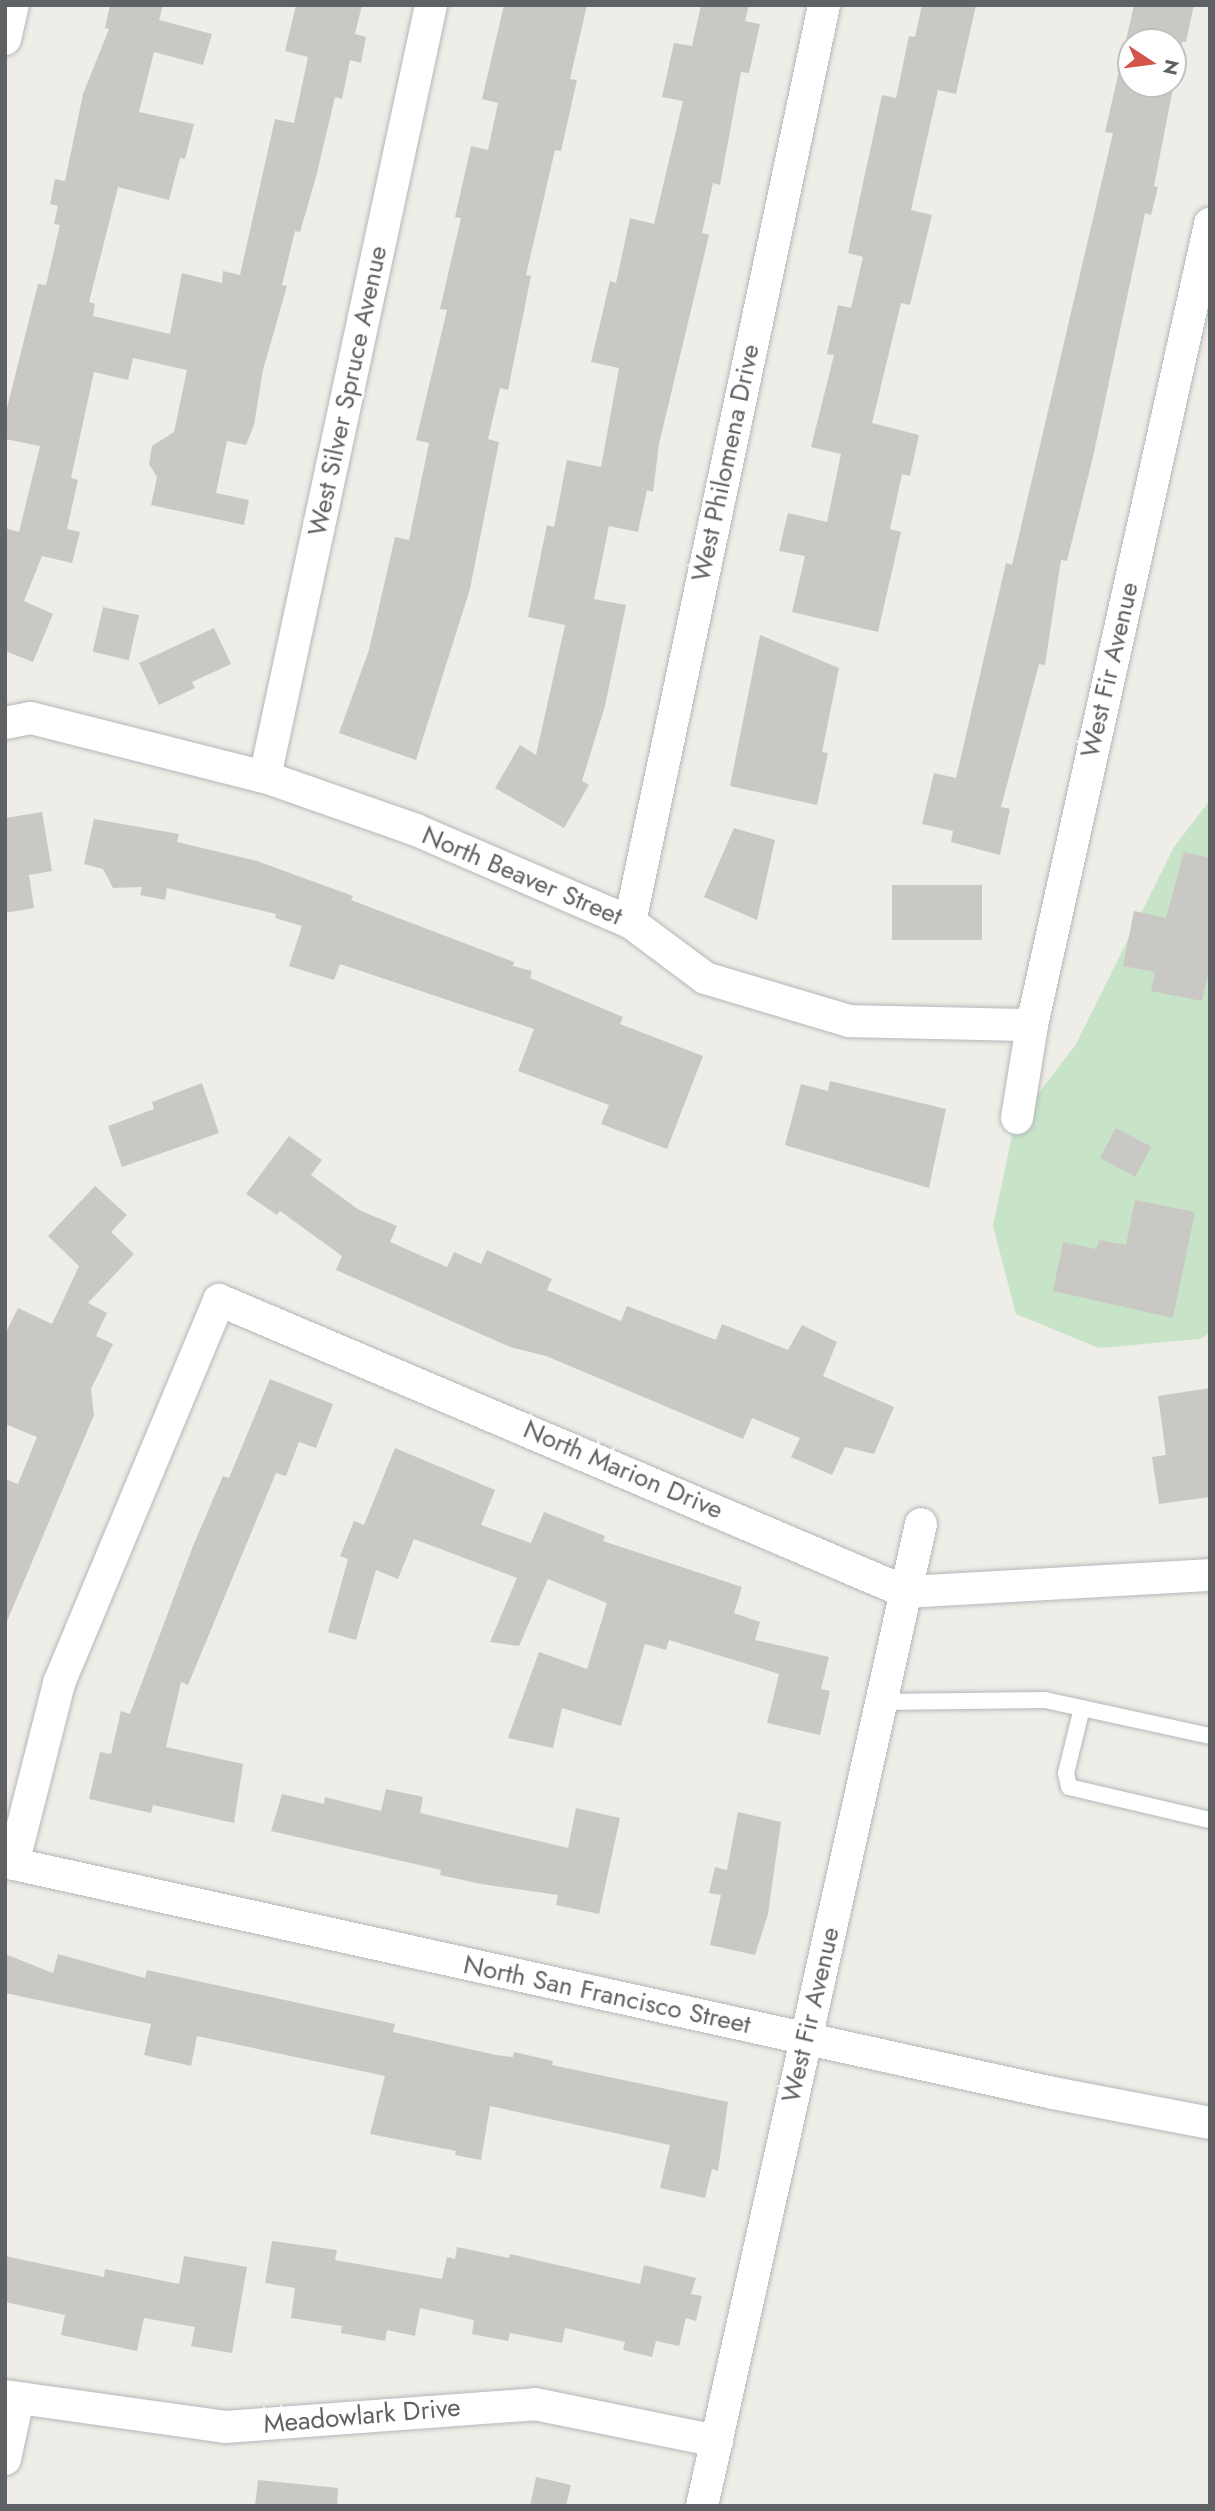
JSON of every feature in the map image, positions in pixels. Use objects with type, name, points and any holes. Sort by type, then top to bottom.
[{"type":"street","points":[[5,39],[13,5]]},
{"type":"street","name":"West Silver Spruce Avenue","points":[[265,778],[431,5]]},
{"type":"street","name":"West Philomena Drive","points":[[630,922],[824,5]]},
{"type":"street","name":"West Fir Avenue","points":[[1017,1118],[1032,1025],[1210,223]]},
{"type":"street","name":"North Beaver Street","points":[[5,723],[30,718],[265,778],[416,830],[630,922],[705,978],[849,1021],[1032,1025]]},
{"type":"street","name":"North Marion Drive","points":[[9,1863],[59,1683],[149,1460],[219,1300],[905,1592],[1210,1575]]},
{"type":"street","name":"West Fir Avenue","points":[[702,2506],[921,1524]]},
{"type":"street","name":"North San Francisco Street","points":[[9,1863],[806,2039],[1210,2123]]},
{"type":"street","points":[[5,2459],[11,2397]]},
{"type":"street","name":"Meadowlark Drive","points":[[11,2397],[225,2427],[535,2404],[717,2441]]},
{"type":"lane","points":[[881,1702],[1045,1700],[1210,1736]]},
{"type":"lane","points":[[1082,1708],[1066,1773],[1069,1787],[1210,1820]]},
{"type":"green space","points":[[1210,800],[1210,1333],[1199,1339],[1099,1348],[1016,1314],[993,1226],[1014,1126],[1076,1044],[1174,847]]},
{"type":"building","points":[[110,5],[163,5],[159,20],[212,34],[203,65],[154,52],[139,112],[194,124],[185,159],[180,158],[169,200],[118,187],[89,302],[95,304],[93,316],[170,334],[182,273],[222,283],[223,271],[240,275],[275,119],[294,123],[308,57],[285,51],[296,5],[362,5],[355,34],[366,37],[361,63],[350,60],[342,99],[335,97],[300,232],[295,231],[282,285],[287,286],[263,370],[254,425],[246,445],[227,441],[216,493],[249,500],[244,525],[151,505],[157,477],[149,464],[152,446],[174,432],[187,370],[133,358],[128,380],[94,372],[71,478],[78,480],[67,529],[80,532],[72,563],[42,556],[24,601],[53,614],[33,662],[5,651],[5,528],[19,532],[40,446],[5,439],[5,416],[38,284],[46,285],[60,225],[54,224],[58,206],[50,204],[55,179],[65,181],[83,94],[109,29],[105,28]]},
{"type":"building","points":[[504,5],[587,5],[570,79],[577,80],[561,151],[555,150],[526,275],[531,276],[508,390],[500,388],[488,439],[499,442],[470,589],[416,760],[339,733],[369,650],[395,537],[409,540],[429,443],[416,440],[447,310],[440,309],[461,218],[455,217],[471,146],[488,150],[498,103],[482,99]]},
{"type":"building","points":[[701,5],[749,5],[745,21],[760,24],[749,73],[741,72],[720,185],[713,183],[702,233],[709,235],[659,444],[653,492],[647,490],[638,532],[609,526],[594,599],[626,605],[605,706],[582,781],[589,785],[564,828],[495,788],[520,745],[536,755],[565,625],[528,617],[547,525],[554,527],[567,460],[601,467],[619,368],[591,362],[610,281],[616,283],[630,218],[654,224],[683,101],[662,97],[674,43],[692,46]]},
{"type":"building","points":[[922,5],[976,5],[956,94],[938,90],[911,210],[932,215],[910,305],[901,303],[872,423],[919,435],[910,476],[902,474],[890,529],[901,532],[878,632],[792,612],[805,556],[779,551],[788,513],[827,522],[841,454],[811,447],[834,355],[827,354],[838,305],[851,308],[863,257],[848,253],[882,95],[896,98],[909,36],[915,37]]},
{"type":"building","points":[[1134,5],[1194,5],[1187,37],[1187,28],[1129,28]]},
{"type":"building","points":[[1117,79],[1117,98],[1171,98],[1154,186],[1158,187],[1151,215],[1145,213],[1093,457],[1067,561],[1061,560],[1045,665],[1039,664],[1001,807],[1010,809],[1000,855],[951,842],[953,831],[922,824],[934,773],[956,778],[1006,563],[1012,565],[1113,133],[1105,132]]},
{"type":"building","points":[[103,607],[139,615],[129,660],[93,652]]},
{"type":"building","points":[[214,628],[231,664],[192,682],[195,688],[159,705],[139,663]]},
{"type":"building","points":[[760,635],[839,668],[822,752],[828,753],[817,805],[730,786]]},
{"type":"building","points":[[42,812],[52,871],[29,875],[34,908],[5,913],[5,818]]},
{"type":"building","points":[[94,819],[179,834],[177,842],[257,861],[353,896],[351,900],[514,962],[513,966],[532,971],[530,978],[623,1017],[620,1024],[703,1056],[667,1149],[601,1124],[609,1105],[518,1071],[534,1029],[340,964],[334,980],[289,966],[302,926],[275,918],[276,914],[167,888],[165,900],[140,895],[142,887],[113,888],[103,869],[84,864]]},
{"type":"building","points":[[734,828],[775,840],[757,920],[704,897]]},
{"type":"building","points":[[1184,852],[1210,858],[1210,966],[1202,1001],[1151,991],[1155,972],[1123,966],[1134,911],[1166,918]]},
{"type":"building","points":[[892,885],[982,885],[982,940],[892,940]]},
{"type":"building","points":[[830,1081],[946,1109],[929,1188],[785,1145],[801,1084],[828,1091]]},
{"type":"building","points":[[202,1083],[219,1133],[122,1167],[108,1126],[154,1109],[152,1102]]},
{"type":"building","points":[[1116,1128],[1151,1147],[1135,1177],[1100,1158]]},
{"type":"building","points":[[289,1136],[322,1160],[311,1175],[359,1210],[397,1226],[390,1242],[447,1267],[454,1252],[481,1264],[487,1250],[552,1279],[547,1290],[621,1321],[627,1306],[716,1340],[722,1324],[788,1350],[802,1325],[837,1342],[823,1376],[894,1407],[874,1454],[845,1447],[832,1475],[791,1457],[800,1438],[752,1418],[743,1439],[546,1356],[510,1347],[336,1270],[342,1256],[280,1211],[277,1215],[246,1194]]},
{"type":"building","points":[[95,1186],[127,1215],[111,1232],[134,1254],[88,1303],[107,1313],[96,1336],[113,1344],[91,1389],[94,1415],[5,1626],[5,1479],[18,1484],[37,1437],[5,1424],[5,1334],[18,1308],[52,1324],[79,1266],[48,1236]]},
{"type":"building","points":[[1135,1200],[1195,1212],[1173,1318],[1053,1291],[1063,1242],[1096,1249],[1099,1240],[1126,1245]]},
{"type":"building","points":[[270,1379],[333,1404],[316,1448],[299,1442],[286,1476],[276,1473],[188,1685],[181,1682],[166,1747],[243,1764],[234,1823],[153,1805],[151,1813],[89,1799],[100,1752],[111,1754],[121,1711],[130,1714],[193,1546],[223,1476],[229,1478]]},
{"type":"building","points":[[1210,1388],[1210,1497],[1159,1504],[1152,1457],[1166,1455],[1158,1396]]},
{"type":"building","points":[[395,1448],[495,1490],[481,1525],[531,1543],[544,1512],[605,1536],[603,1541],[742,1587],[734,1613],[760,1622],[755,1640],[829,1657],[821,1689],[830,1691],[820,1735],[767,1723],[779,1674],[669,1640],[666,1650],[645,1644],[621,1726],[562,1708],[553,1748],[508,1738],[539,1652],[587,1669],[607,1603],[548,1579],[519,1646],[490,1642],[517,1578],[414,1539],[398,1579],[376,1570],[356,1640],[328,1632],[348,1559],[340,1556],[354,1521],[364,1525]]},
{"type":"building","points":[[386,1789],[423,1797],[420,1813],[568,1848],[576,1808],[620,1818],[599,1914],[556,1905],[558,1895],[440,1875],[441,1870],[271,1831],[282,1794],[324,1804],[325,1797],[381,1811]]},
{"type":"building","points":[[738,1812],[781,1822],[768,1914],[755,1955],[710,1945],[721,1895],[709,1893],[715,1867],[727,1870]]},
{"type":"building","points":[[5,1954],[53,1973],[58,1954],[145,1978],[147,1970],[395,2024],[393,2032],[496,2055],[513,2057],[514,2052],[553,2061],[552,2065],[728,2102],[718,2171],[712,2169],[705,2198],[660,2188],[670,2145],[490,2106],[481,2160],[455,2155],[456,2151],[370,2134],[385,2076],[197,2036],[191,2066],[144,2055],[151,2024],[5,1993]]},
{"type":"building","points":[[272,2241],[337,2250],[335,2260],[442,2279],[447,2257],[455,2259],[457,2247],[509,2258],[510,2254],[640,2284],[644,2265],[696,2278],[691,2294],[702,2296],[696,2321],[686,2318],[679,2346],[656,2341],[652,2357],[623,2350],[625,2342],[565,2328],[562,2343],[510,2333],[508,2341],[472,2334],[474,2320],[420,2308],[415,2336],[387,2330],[385,2341],[341,2333],[342,2326],[291,2318],[295,2288],[265,2283]]},
{"type":"building","points":[[5,2256],[104,2277],[105,2269],[179,2284],[184,2256],[247,2267],[232,2353],[191,2346],[195,2327],[144,2318],[137,2351],[61,2335],[65,2315],[5,2302]]},
{"type":"building","points":[[536,2477],[571,2485],[566,2506],[530,2506]]},
{"type":"building","points":[[258,2480],[338,2488],[337,2506],[255,2506]]}]
